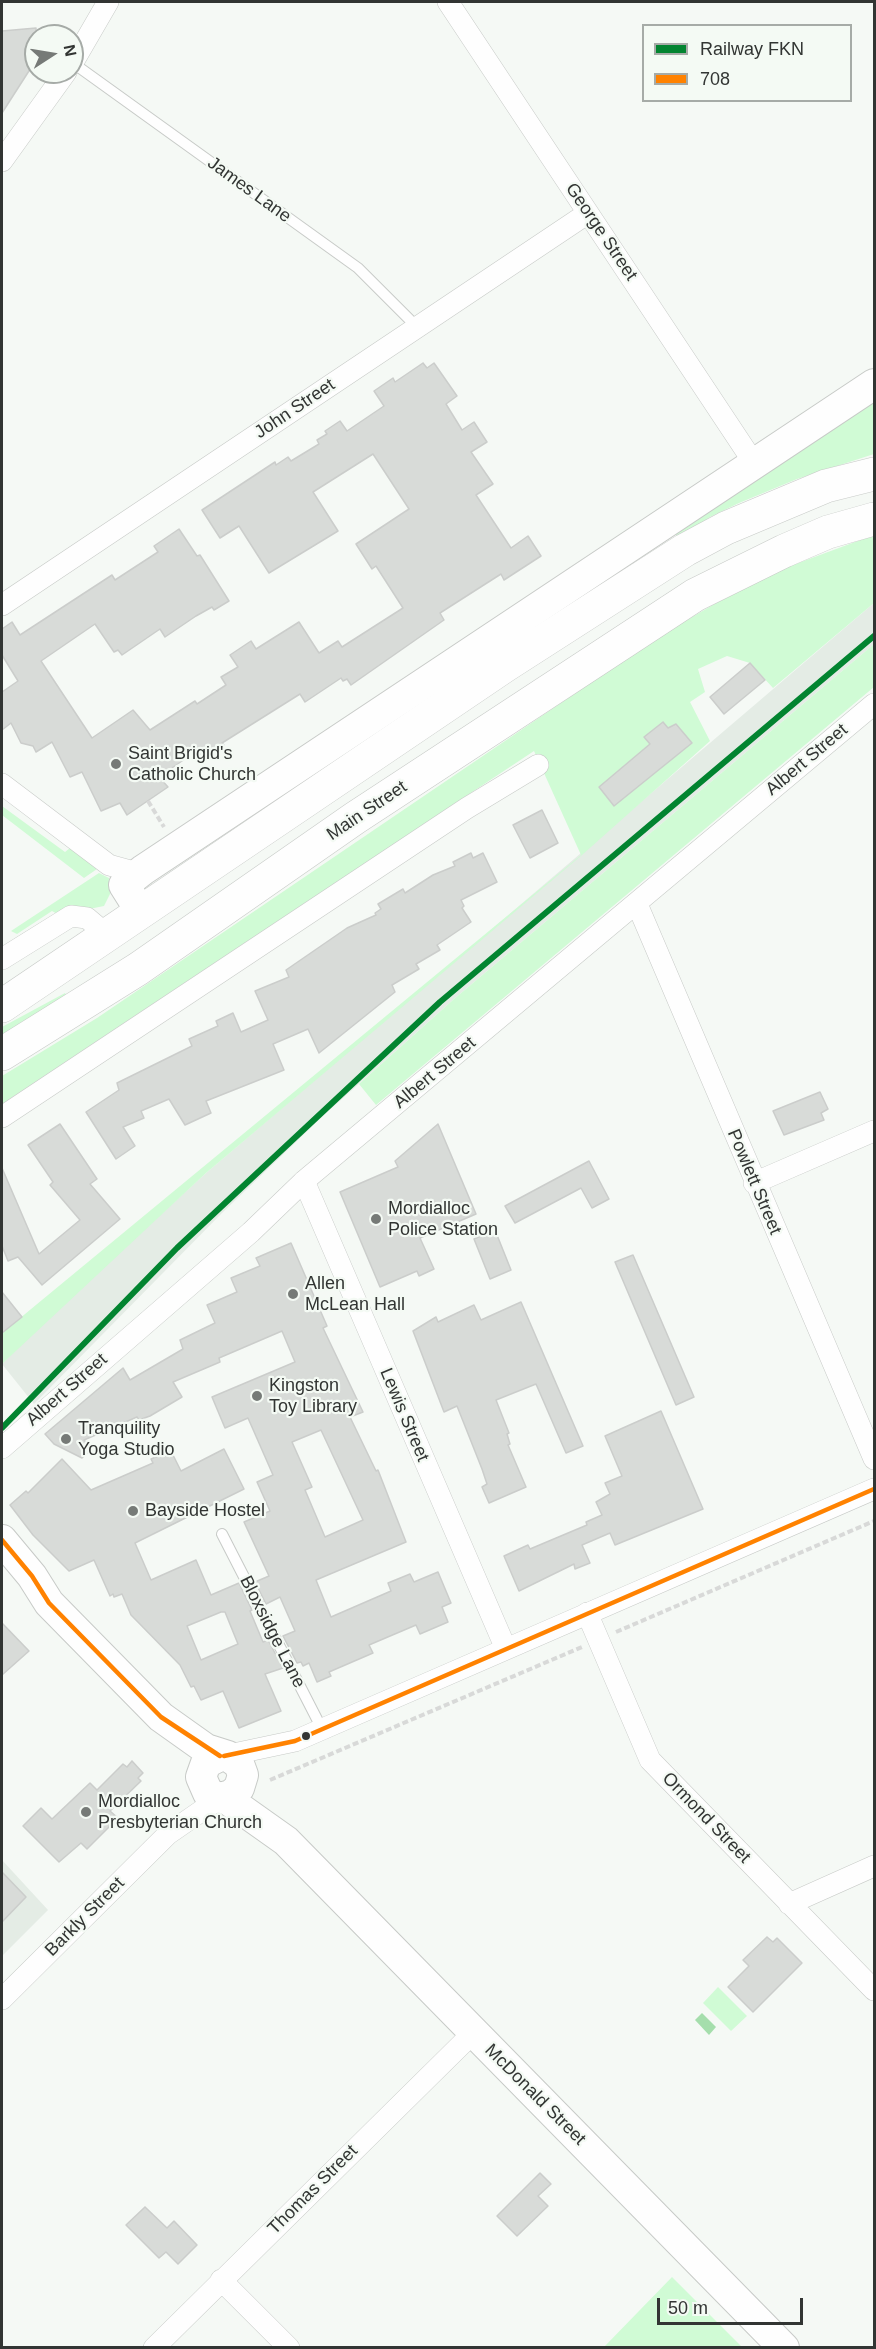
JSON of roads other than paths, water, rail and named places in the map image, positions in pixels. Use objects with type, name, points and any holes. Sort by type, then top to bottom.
[{"type":"highway","points":[[2,1006],[107,935],[135,886],[456,700],[633,582],[726,528],[826,486],[874,474]]},
{"type":"highway","name":"Main Street","points":[[2,1054],[110,987],[355,818],[694,596],[736,573],[828,532],[874,519]]},
{"type":"highway","points":[[456,700],[481,736]]},
{"type":"highway","points":[[135,886],[177,941]]},
{"type":"street","points":[[84,43],[108,2]]},
{"type":"street","name":"George Street","points":[[448,2],[754,463]]},
{"type":"street","points":[[2,161],[57,84]]},
{"type":"street","name":"John Street","points":[[2,605],[588,213]]},
{"type":"street","points":[[2,784],[135,886],[754,463],[874,384]]},
{"type":"street","name":"Albert Street","points":[[2,1448],[252,1232],[304,1181],[874,704]]},
{"type":"street","points":[[2,1117],[467,807],[538,765]]},
{"type":"street","name":"Powlett Street","points":[[637,904],[754,1183],[874,1459]]},
{"type":"street","points":[[2,959],[71,916],[87,918],[107,935]]},
{"type":"street","points":[[754,1183],[874,1131]]},
{"type":"street","name":"Lewis Street","points":[[304,1181],[506,1649]]},
{"type":"street","name":"Barkly Street","points":[[2,2000],[227,1778],[295,1741],[874,1489]]},
{"type":"street","name":"McDonald Street","points":[[2,1540],[32,1576],[49,1603]]},
{"type":"street","name":"McDonald Street","points":[[2,1569],[49,1603],[161,1717],[206,1749],[227,1778],[286,1841],[784,2348]]},
{"type":"street","name":"Ormond Street","points":[[587,1613],[650,1760],[874,1990]]},
{"type":"street","name":"Barkly Street","points":[[227,1778],[264,1762],[295,1741]]},
{"type":"street","points":[[789,1904],[874,1866]]},
{"type":"street","name":"Thomas Street","points":[[154,2348],[473,2032]]},
{"type":"street","points":[[221,2280],[289,2348]]},
{"type":"lane","name":"James Lane","points":[[84,73],[358,268],[417,327]]},
{"type":"lane","name":"Bloxsidge Lane","points":[[222,1534],[322,1730]]},
{"type":"rail line","name":"FKN","points":[[2,1428],[177,1248],[440,1002],[874,636]]},
{"type":"place","name":"Saint Brigid's Catholic Church","points":[[116,764]]},
{"type":"place","name":"Mordialloc Police Station","points":[[376,1219]]},
{"type":"place","name":"Allen McLean Hall","points":[[293,1294]]},
{"type":"place","name":"Kingston Toy Library","points":[[257,1396]]},
{"type":"place","name":"Tranquility Yoga Studio","points":[[66,1439]]},
{"type":"place","name":"Bayside Hostel","points":[[133,1511]]},
{"type":"place","name":"Mordialloc Presbyterian Church","points":[[86,1812]]}]
